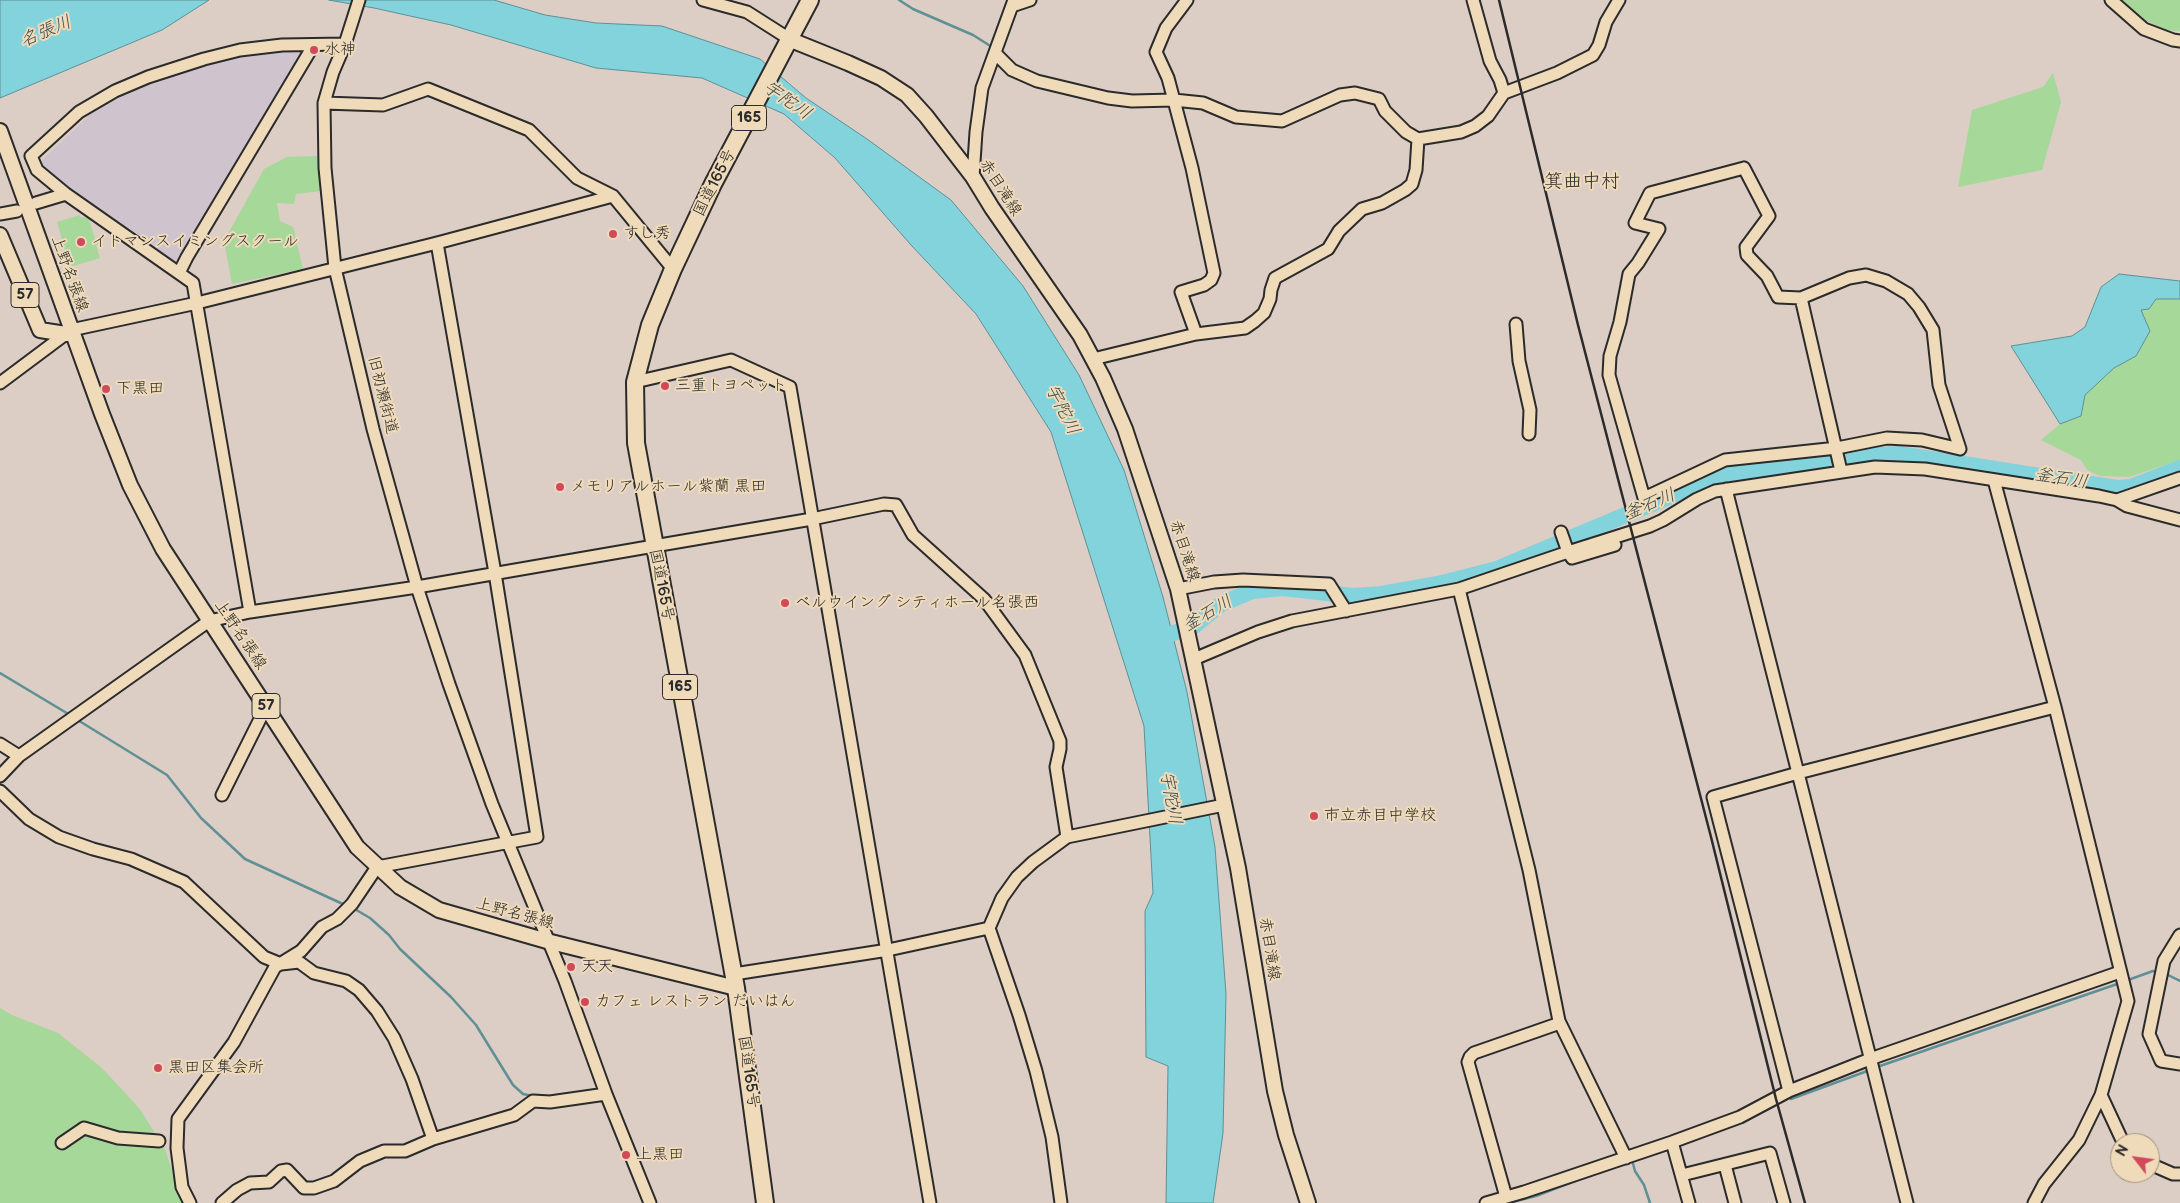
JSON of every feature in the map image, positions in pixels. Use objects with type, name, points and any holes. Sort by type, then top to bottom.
[{"type":"highway","name":"国道165号","points":[[766,1203],[735,981],[636,443],[635,382],[650,325],[673,269],[713,184],[788,46],[810,0]]},
{"type":"main road","name":"赤目滝線","points":[[788,46],[848,62],[881,78],[907,95],[932,123],[973,177],[992,208],[1080,335],[1103,378],[1125,429],[1178,589],[1194,659],[1222,806],[1238,868],[1275,1091],[1286,1135],[1308,1203]]},
{"type":"main road","name":"上野名張線","points":[[0,131],[68,332],[130,485],[163,549],[357,847],[400,887],[439,910],[547,941],[735,981]]},
{"type":"main road","name":"57","points":[[0,235],[40,330],[68,332]]},
{"type":"street","name":"旧初瀬街道","points":[[359,0],[324,103],[329,209],[335,268],[373,429],[417,587],[449,684],[508,843],[565,981],[606,1094],[650,1203]]},
{"type":"street","points":[[703,0],[747,12],[788,46]]},
{"type":"street","points":[[973,177],[976,132],[982,88],[1013,3],[1030,0]]},
{"type":"street","points":[[1187,0],[1166,28],[1156,52],[1168,78],[1192,168],[1214,273],[1211,280],[1181,292],[1196,334]]},
{"type":"street","points":[[1473,0],[1490,61],[1500,80],[1504,93]]},
{"type":"street","points":[[995,53],[1012,70],[1037,81],[1108,98],[1132,101],[1174,100],[1203,103],[1236,118],[1282,121],[1340,94],[1355,94],[1379,99],[1385,111],[1406,132],[1418,139],[1461,132],[1475,126],[1488,116],[1504,93],[1557,73],[1593,55],[1599,45],[1606,22],[1619,0]]},
{"type":"street","points":[[2111,0],[2144,29],[2180,41]]},
{"type":"street","points":[[250,612],[198,303],[193,283],[66,194],[38,170],[31,156],[79,112],[115,91],[148,77],[204,59],[240,50],[265,47],[313,46],[346,42]]},
{"type":"street","points":[[179,273],[313,46]]},
{"type":"street","points":[[324,103],[383,105],[428,89],[529,130],[577,178],[612,196],[673,269]]},
{"type":"street","points":[[1093,359],[1196,334],[1245,328],[1264,313],[1270,299],[1270,290],[1275,278],[1328,249],[1338,232],[1362,209],[1382,202],[1405,190],[1412,184],[1416,170],[1418,139]]},
{"type":"street","points":[[1744,168],[1769,216],[1746,247],[1747,255],[1767,276],[1778,297],[1801,298],[1849,278],[1866,275],[1886,281],[1908,294],[1933,330],[1940,385],[1960,449],[1922,440],[1887,438],[1837,450],[1725,460],[1644,498],[1609,375],[1610,356],[1620,322],[1629,274],[1659,229],[1635,224],[1650,193],[1744,168]]},
{"type":"street","points":[[36,203],[66,194]]},
{"type":"street","points":[[0,383],[68,332],[198,303],[437,243],[612,196]]},
{"type":"street","points":[[0,214],[17,211]]},
{"type":"street","points":[[190,1203],[182,1187],[177,1148],[178,1119],[234,1042],[275,967],[301,951],[322,927],[337,919],[349,907],[377,867],[537,837],[496,574],[437,243]]},
{"type":"street","points":[[1801,298],[1841,468]]},
{"type":"street","points":[[1516,324],[1519,361],[1530,410],[1529,434]]},
{"type":"street","points":[[635,382],[731,360],[790,387],[930,1203]]},
{"type":"street","points":[[1194,659],[1258,632],[1344,606],[1460,589],[1567,550],[1650,526],[1697,499],[1726,490],[1841,468],[1896,466],[1994,480],[2117,500],[2127,506],[2180,520]]},
{"type":"street","points":[[2117,500],[2180,478]]},
{"type":"street","points":[[1994,480],[2055,707],[2128,1001],[2101,1095],[2079,1140],[2044,1184],[2034,1203]]},
{"type":"street","points":[[1726,490],[1907,1203]]},
{"type":"street","points":[[0,776],[19,756],[209,621],[250,612],[496,574],[812,519],[884,504],[896,505],[914,535],[984,599],[1025,655],[1060,741],[1056,767],[1067,837]]},
{"type":"street","points":[[1562,533],[1567,550],[1572,558],[1615,545]]},
{"type":"street","points":[[1178,589],[1214,582],[1243,580],[1329,584],[1344,606]]},
{"type":"street","points":[[1460,589],[1529,870],[1560,1023],[1626,1158]]},
{"type":"street","points":[[222,795],[266,707]]},
{"type":"street","points":[[1789,1091],[1713,797],[1798,772],[2055,707]]},
{"type":"street","points":[[0,744],[19,756]]},
{"type":"street","points":[[0,792],[30,819],[59,837],[93,849],[131,859],[184,882],[264,957],[281,964],[299,962],[314,973],[346,981],[359,990],[377,1010],[394,1038],[412,1079],[433,1139]]},
{"type":"street","points":[[1061,1203],[1052,1137],[1036,1071],[989,928],[1002,898],[1017,878],[1033,862],[1067,837],[1222,806]]},
{"type":"street","points":[[735,981],[989,928]]},
{"type":"street","points":[[2180,935],[2164,961],[2149,1034],[2161,1061],[2180,1064]]},
{"type":"street","points":[[1486,1203],[1672,1142],[1740,1117],[1789,1091],[1871,1065],[2120,972]]},
{"type":"street","points":[[1506,1197],[1468,1062],[1474,1053],[1560,1023]]},
{"type":"street","points":[[222,1203],[237,1190],[250,1183],[269,1182],[282,1171],[287,1170],[304,1188],[314,1188],[334,1181],[360,1161],[384,1151],[405,1151],[433,1139],[514,1115],[533,1101],[550,1102],[606,1094]]},
{"type":"street","points":[[2101,1095],[2119,1133]]},
{"type":"street","points":[[62,1143],[84,1128],[118,1138],[159,1141]]},
{"type":"street","points":[[1672,1142],[1689,1203]]},
{"type":"street","points":[[1682,1175],[1770,1153],[1784,1203]]},
{"type":"street","points":[[1725,1165],[1735,1203]]},
{"type":"street","points":[[2160,1168],[2173,1174],[2180,1174]]},
{"type":"shaded area","points":[[276,52],[305,52],[184,255],[174,265],[40,169],[42,160],[95,110],[133,91],[170,77],[232,59]]},
{"type":"green space","points":[[2120,0],[2180,0],[2180,31],[2167,30],[2136,16]]},
{"type":"green space","points":[[2053,73],[2061,102],[2042,170],[1958,187],[1972,110],[2043,87]]},
{"type":"green space","points":[[320,156],[321,191],[296,194],[294,204],[277,203],[280,221],[293,227],[303,269],[232,284],[224,241],[264,169],[287,157]]},
{"type":"green space","name":"イトマンスイミングスクール","points":[[80,215],[81,218],[88,216],[95,239],[98,239],[100,244],[96,245],[100,258],[70,267],[57,222]]},
{"type":"green space","points":[[2156,299],[2180,299],[2180,460],[2129,477],[2100,476],[2087,470],[2081,460],[2041,440],[2060,424],[2081,416],[2084,395],[2114,368],[2136,356],[2141,310]]},
{"type":"green space","points":[[0,1008],[12,1015],[58,1033],[102,1068],[139,1108],[164,1147],[184,1203],[0,1203]]},
{"type":"water","name":"名張川","points":[[0,0],[209,0],[162,30],[0,98]]},
{"type":"water","name":"宇陀川","points":[[329,0],[494,0],[545,15],[596,23],[662,26],[760,59],[806,98],[867,139],[951,200],[1023,286],[1079,375],[1124,470],[1163,597],[1187,692],[1215,847],[1226,994],[1223,1133],[1213,1203],[1166,1203],[1168,1066],[1146,1057],[1145,911],[1153,893],[1144,726],[1051,432],[976,314],[911,245],[835,158],[784,114],[702,78],[596,68],[451,25]]},
{"type":"water","points":[[2119,274],[2180,281],[2180,299],[2156,299],[2149,309],[2141,310],[2150,331],[2136,356],[2114,368],[2085,395],[2081,416],[2060,424],[2011,346],[2072,336],[2085,327],[2101,287]]},
{"type":"waterway","points":[[899,0],[913,9],[973,35],[992,47]]},
{"type":"waterway","name":"釜石川","points":[[1153,640],[1194,626],[1221,604],[1252,591],[1283,588],[1353,596],[1381,594],[1438,584],[1497,569],[1716,477],[1778,466],[1855,456],[1899,454],[2117,488],[2131,487],[2180,468]]},
{"type":"waterway","points":[[0,673],[70,715]]},
{"type":"waterway","points":[[76,719],[167,775],[201,818],[245,859],[345,905]]},
{"type":"waterway","points":[[353,908],[370,918],[389,935],[400,949],[451,997],[476,1025],[513,1085],[523,1094],[533,1096]]},
{"type":"waterway","points":[[2128,980],[2153,971],[2157,972]]},
{"type":"waterway","points":[[2166,974],[2180,981]]},
{"type":"waterway","points":[[1877,1067],[2120,983]]},
{"type":"waterway","points":[[1791,1099],[1870,1070]]},
{"type":"waterway","points":[[1632,1160],[1650,1203]]},
{"type":"waterway","points":[[1508,1203],[1536,1196],[1588,1176]]},
{"type":"railway","points":[[1499,0],[1578,325],[1711,837],[1776,1099],[1805,1203]]},
{"type":"place","name":"水神","points":[[314,50]]},
{"type":"place","name":"すし秀","points":[[613,234]]},
{"type":"place","name":"イトマンスイミングスクール","points":[[81,242]]},
{"type":"place","name":"三重トヨペット","points":[[665,386]]},
{"type":"place","name":"下黒田","points":[[106,389]]},
{"type":"place","name":"メモリアルホール紫蘭 黒田","points":[[560,487]]},
{"type":"place","name":"ベルウイング シティホール名張西","points":[[785,603]]},
{"type":"place","name":"市立赤目中学校","points":[[1314,816]]},
{"type":"place","name":"天天","points":[[571,967]]},
{"type":"place","name":"カフェ レストラン だいはん","points":[[585,1002]]},
{"type":"place","name":"黒田区集会所","points":[[158,1068]]},
{"type":"place","name":"上黒田","points":[[626,1155]]},
{"type":"district","name":"箕曲中村","points":[[1582,182]]}]
